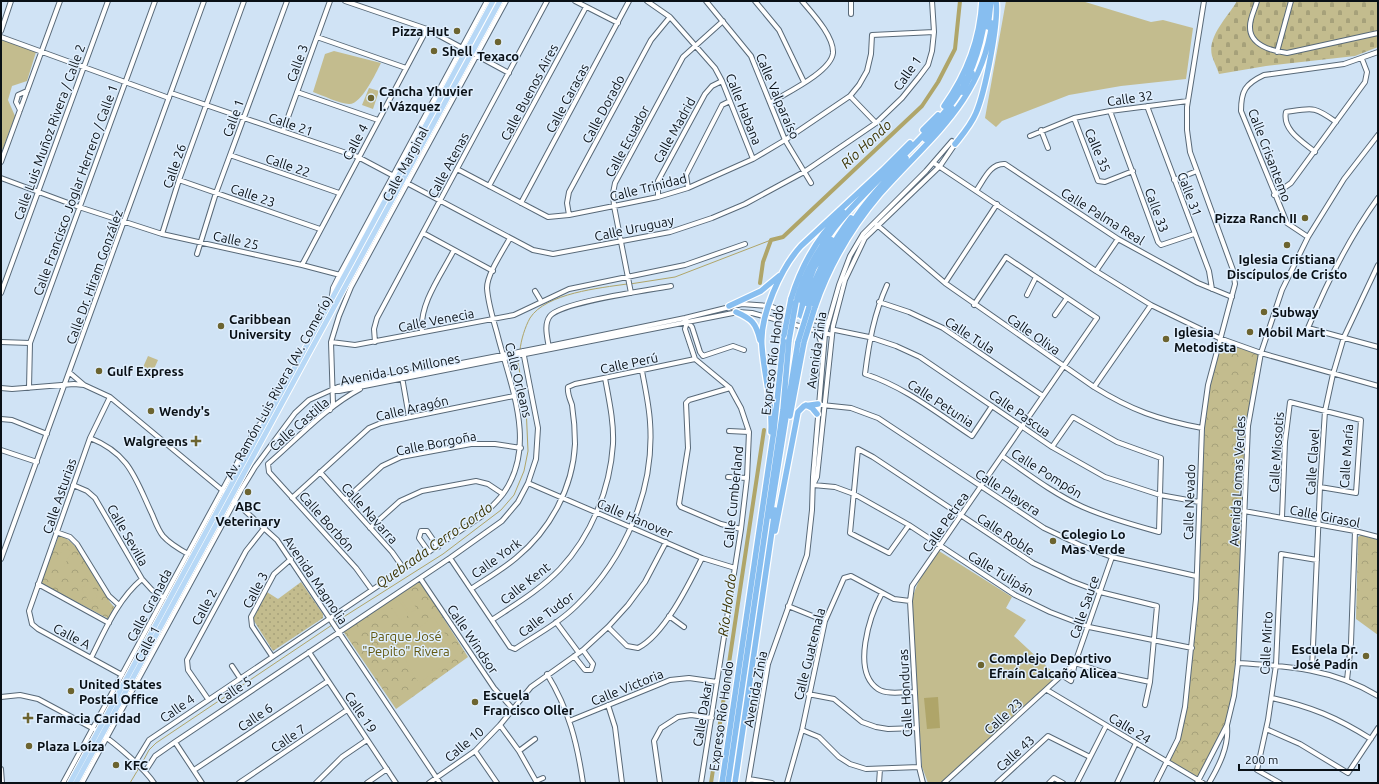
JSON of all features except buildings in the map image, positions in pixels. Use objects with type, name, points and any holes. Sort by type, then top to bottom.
[{"type":"highway","name":"Expreso Río Hondo","points":[[722,783],[774,430],[784,334],[803,267],[820,237],[884,169],[935,118],[952,95],[964,74],[974,50],[980,21],[982,1]]},
{"type":"highway","points":[[728,783],[783,410],[793,301],[818,249],[834,227],[935,124],[958,95],[978,54],[984,28],[987,1]]},
{"type":"highway","points":[[798,316],[827,254],[842,230],[861,205],[938,126],[967,85],[987,33],[991,1]]},
{"type":"highway","name":"Expreso Río Hondo","points":[[735,783],[801,342],[832,266],[858,223],[890,184],[941,130],[965,98],[978,75],[984,56],[996,1]]},
{"type":"highway","points":[[954,142],[973,120],[982,97],[995,25],[996,1]]},
{"type":"highway","points":[[762,344],[769,306],[782,273],[789,260],[801,246],[884,169]]},
{"type":"highway","points":[[731,783],[760,581],[801,342],[809,307],[828,262],[848,229],[873,194]]},
{"type":"highway","points":[[798,316],[814,268],[822,253],[863,198]]},
{"type":"highway","points":[[729,306],[761,291],[770,285],[782,273]]},
{"type":"highway","points":[[736,312],[748,318],[756,325],[762,344],[771,420],[761,500],[762,512]]},
{"type":"highway","points":[[805,405],[812,408],[817,414]]},
{"type":"highway","points":[[771,538],[775,530],[798,412],[805,405],[821,405]]},
{"type":"main road","name":"Av. Ramón Luis Rivera (Av. Comerío)","points":[[70,783],[97,731],[231,498],[400,179],[464,49],[493,1]]},
{"type":"main road","name":"Av. Ramón Luis Rivera (Av. Comerío)","points":[[231,498],[270,412],[332,298],[342,275],[473,54],[500,1]]},
{"type":"main road","name":"Av. Ramón Luis Rivera (Av. Comerío)","points":[[76,783],[97,731]]},
{"type":"street","points":[[1,31],[11,1]]},
{"type":"street","points":[[1,162],[20,110],[16,102],[18,94],[27,91],[60,1]]},
{"type":"street","name":"Calle Luis Muñoz Rivera / Calle 2","points":[[1,293],[108,1]]},
{"type":"street","name":"Calle Francisco Joglar Herrero / Calle 1","points":[[29,388],[30,342],[155,1]]},
{"type":"street","name":"Calle Dr. Hiram González","points":[[1,559],[70,373],[204,1]]},
{"type":"street","name":"Calle 26","points":[[162,234],[178,180],[244,1]]},
{"type":"street","name":"Calle 1","points":[[196,254],[216,193],[287,1]]},
{"type":"street","name":"Calle 3","points":[[283,131],[330,1]]},
{"type":"street","points":[[346,1],[427,29],[508,73]]},
{"type":"street","points":[[464,49],[487,1]]},
{"type":"street","points":[[473,54],[506,1]]},
{"type":"street","name":"Calle Atenas","points":[[375,342],[374,329],[377,318],[547,1]]},
{"type":"street","points":[[575,1],[618,23]]},
{"type":"street","name":"Calle Caracas","points":[[521,203],[629,1]]},
{"type":"street","name":"Calle Habana","points":[[647,1],[670,17],[696,44],[715,68],[722,81],[753,159]]},
{"type":"street","name":"Calle Valparaíso","points":[[706,1],[751,56],[785,140],[811,183]]},
{"type":"street","points":[[755,1],[779,30],[804,82]]},
{"type":"street","points":[[770,103],[813,76],[828,65],[831,60],[833,51],[822,26],[802,1]]},
{"type":"street","points":[[851,1],[851,14]]},
{"type":"street","name":"Calle 1","points":[[876,123],[902,98],[928,65],[932,51],[934,32],[932,1]]},
{"type":"street","name":"Calle Nevado","points":[[1156,783],[1178,739],[1185,707],[1192,648],[1202,428],[1208,385],[1219,338],[1235,284],[1233,270],[1190,152],[1187,130],[1188,101],[1204,1]]},
{"type":"street","points":[[1257,1],[1250,25],[1251,36],[1256,42],[1277,52],[1287,53],[1378,33]]},
{"type":"street","points":[[1277,52],[1291,1]]},
{"type":"street","name":"Calle Buenos Aires","points":[[489,186],[586,6]]},
{"type":"street","name":"Calle Dorado","points":[[569,215],[567,203],[569,192],[651,40],[670,17]]},
{"type":"street","name":"Calle Ecuador","points":[[631,293],[614,206],[613,193],[615,183],[683,57],[723,21]]},
{"type":"street","name":"Calle 4","points":[[302,265],[427,29]]},
{"type":"street","name":"Calle Trinidad","points":[[457,169],[548,217],[569,215],[658,197],[688,188],[753,159],[785,140],[850,96],[859,85],[867,71],[871,54],[872,35],[934,32]]},
{"type":"street","name":"Calle 21","points":[[1,37],[125,82],[206,105],[358,157],[400,179]]},
{"type":"street","points":[[317,37],[406,68]]},
{"type":"street","name":"Calle Crisantemo","points":[[1308,237],[1287,223],[1274,194],[1241,111],[1241,99],[1245,88],[1252,81],[1264,75],[1344,64],[1362,59],[1378,52]]},
{"type":"street","points":[[1274,194],[1291,183],[1365,82],[1367,72],[1362,59]]},
{"type":"street","name":"Calle Madrid","points":[[658,197],[658,181],[705,94],[712,86],[722,81]]},
{"type":"street","points":[[296,92],[378,120]]},
{"type":"street","points":[[850,96],[876,123]]},
{"type":"street","points":[[688,188],[686,175],[692,160],[722,105],[730,101]]},
{"type":"street","name":"Calle 32","points":[[1030,136],[1041,130],[1074,118],[1110,111],[1188,101]]},
{"type":"street","name":"Calle 31","points":[[1147,106],[1209,271],[1212,289]]},
{"type":"street","points":[[1315,152],[1292,134],[1285,117],[1286,112],[1314,108],[1336,122]]},
{"type":"street","name":"Calle 33","points":[[1110,111],[1158,242],[1161,245],[1194,234]]},
{"type":"street","name":"Calle 35","points":[[1074,118],[1098,181],[1105,182],[1132,171]]},
{"type":"street","name":"Calle Uruguay","points":[[400,179],[533,250],[553,254],[670,232],[712,218],[745,204],[804,172],[876,123]]},
{"type":"street","points":[[1041,130],[1048,148]]},
{"type":"street","name":"Avenida Lomas Verdes","points":[[1198,782],[1227,726],[1234,696],[1238,662],[1248,426],[1261,353],[1282,290],[1308,237],[1344,179],[1378,135]]},
{"type":"street","name":"Avenida Zinia","points":[[749,781],[768,664],[807,555],[812,510],[817,414],[821,405],[832,335],[845,280],[854,258],[865,238],[876,223],[954,142]]},
{"type":"street","name":"Avenida Zinia","points":[[813,485],[817,477],[825,334],[831,311],[850,256],[863,234],[940,166],[954,142]]},
{"type":"street","name":"Calle 22","points":[[230,156],[339,193]]},
{"type":"street","points":[[934,163],[1096,271],[1151,305],[1219,338],[1261,353],[1378,386]]},
{"type":"street","name":"Calle Palma Real","points":[[976,191],[993,166],[999,163],[1005,164],[1118,239],[1198,283],[1232,297]]},
{"type":"street","points":[[1174,180],[1197,171]]},
{"type":"street","name":"Calle 25","points":[[1,178],[79,207],[162,234],[342,275]]},
{"type":"street","name":"Calle Marginal","points":[[330,410],[333,404],[331,342],[339,316],[351,287],[400,179]]},
{"type":"street","name":"Calle 23","points":[[178,180],[320,229]]},
{"type":"street","points":[[1378,198],[1343,252],[1325,287],[1308,328],[1378,347]]},
{"type":"street","points":[[945,283],[997,204]]},
{"type":"street","points":[[1141,211],[1146,209]]},
{"type":"street","name":"Calle Oliva","points":[[876,223],[945,283],[1094,387],[1119,402],[1144,414],[1171,422],[1202,428]]},
{"type":"street","points":[[423,233],[493,271]]},
{"type":"street","name":"Calle Orleans","points":[[330,618],[438,547],[482,516],[503,494],[514,473],[521,448],[520,422],[493,319],[487,287],[493,271],[510,238]]},
{"type":"street","points":[[1096,271],[1118,239]]},
{"type":"street","name":"Calle Venecia","points":[[331,342],[355,345],[514,315],[568,289],[685,265],[745,244]]},
{"type":"street","points":[[422,332],[421,321],[423,310],[454,250]]},
{"type":"street","points":[[974,304],[1006,257],[1067,298],[1055,315]]},
{"type":"street","name":"Calle Clavel","points":[[1312,670],[1318,524],[1325,411],[1333,374],[1344,338],[1378,265]]},
{"type":"street","points":[[1027,295],[1036,278]]},
{"type":"street","points":[[869,337],[879,302],[887,284]]},
{"type":"street","points":[[549,348],[546,326],[549,317],[555,311],[573,305],[671,286]]},
{"type":"street","points":[[535,291],[541,301]]},
{"type":"street","name":"Calle Petrea","points":[[910,601],[912,586],[1097,318],[1067,298]]},
{"type":"street","name":"Calle Tula","points":[[879,302],[909,312],[943,328],[1043,396]]},
{"type":"street","name":"Avenida Los Millones","points":[[686,320],[729,306],[742,304],[769,306],[827,324],[834,328]]},
{"type":"street","points":[[1094,387],[1151,305]]},
{"type":"street","points":[[818,322],[826,319],[831,311]]},
{"type":"street","name":"Avenida Los Millones","points":[[332,390],[338,387],[402,377],[686,320],[736,312],[752,313],[832,335]]},
{"type":"street","points":[[686,320],[692,327],[700,352],[703,356],[733,346],[744,350]]},
{"type":"street","points":[[686,320],[685,329],[695,359]]},
{"type":"street","name":"Calle Pascua","points":[[834,328],[896,346],[920,357],[1052,447],[1106,477],[1160,495],[1199,502]]},
{"type":"street","points":[[815,330],[821,341],[824,354]]},
{"type":"street","name":"Calle Petunia","points":[[869,337],[865,374],[884,380],[905,390],[972,436],[992,406]]},
{"type":"street","points":[[1,342],[30,342]]},
{"type":"street","name":"Calle 5","points":[[146,770],[155,756],[175,742],[450,558],[502,521],[518,502],[528,483],[536,459],[538,428],[524,353]]},
{"type":"street","name":"Calle Perú","points":[[568,387],[571,385],[695,359]]},
{"type":"street","name":"Calle Cumberland","points":[[695,359],[730,388],[741,408],[749,432],[747,478],[741,529],[723,647]]},
{"type":"street","name":"Calle Tudor","points":[[492,620],[510,647],[515,649],[556,622],[576,606],[597,585],[614,561],[632,527],[644,490],[650,456],[650,422],[642,371]]},
{"type":"street","points":[[70,373],[84,385]]},
{"type":"street","points":[[402,377],[409,417]]},
{"type":"street","name":"Avenida Los Millones","points":[[332,390],[339,391],[364,387],[402,377]]},
{"type":"street","name":"Calle Kent","points":[[492,620],[534,592],[560,569],[580,543],[597,513],[608,478],[613,444],[611,414],[605,378]]},
{"type":"street","points":[[1,388],[29,388],[65,384],[84,385]]},
{"type":"street","name":"Avenida Magnolia","points":[[84,385],[110,397],[231,498],[278,540],[440,783]]},
{"type":"street","name":"Calle Castilla","points":[[268,464],[330,410],[349,395],[364,387]]},
{"type":"street","name":"Calle York","points":[[471,589],[515,559],[532,544],[549,523],[562,498],[570,475],[575,449],[575,429],[568,387]]},
{"type":"street","points":[[730,388],[689,400],[686,404],[688,448],[679,501],[681,507],[720,524],[741,529]]},
{"type":"street","name":"Calle 1","points":[[82,783],[107,738],[231,498],[295,413],[309,400],[332,390]]},
{"type":"street","name":"Calle Aragón","points":[[292,498],[369,428],[381,423],[514,396]]},
{"type":"street","name":"Calle Asturias","points":[[31,604],[90,438],[110,397]]},
{"type":"street","name":"Calle Miosotis","points":[[1282,517],[1285,442],[1290,402],[1325,411]]},
{"type":"street","name":"Calle Playera","points":[[821,405],[851,408],[878,418],[1044,528],[1080,545],[1112,557],[1196,576]]},
{"type":"street","name":"Calle María","points":[[1320,487],[1356,493],[1361,420],[1325,411]]},
{"type":"street","name":"Calle Granada","points":[[97,731],[122,675],[255,430],[270,412]]},
{"type":"street","points":[[1052,447],[1073,417],[1117,442],[1161,458],[1160,495]]},
{"type":"street","points":[[1,419],[12,420],[47,434]]},
{"type":"street","points":[[729,431],[749,432]]},
{"type":"street","points":[[90,438],[106,444],[119,454],[131,470],[162,535],[172,546],[188,554]]},
{"type":"street","name":"Calle Borgoña","points":[[345,500],[382,466],[401,457],[471,444],[496,444],[521,448]]},
{"type":"street","name":"Calle Roble","points":[[854,494],[858,449],[873,457],[1033,563],[1071,581],[1100,592],[1157,606],[1154,640]]},
{"type":"street","points":[[1,450],[37,462]]},
{"type":"street","name":"Calle Pompón","points":[[1002,456],[1053,491],[1082,506],[1119,522],[1159,532],[1160,495]]},
{"type":"street","name":"Calle Borbón","points":[[268,464],[269,472],[356,568],[372,590]]},
{"type":"street","name":"Calle Navarra","points":[[320,472],[392,552],[404,569]]},
{"type":"street","points":[[728,477],[747,478]]},
{"type":"street","points":[[370,528],[400,501],[422,491],[476,481],[488,484],[503,494]]},
{"type":"street","name":"Calle Hanover","points":[[528,483],[702,558],[735,568]]},
{"type":"street","name":"Calle Sevilla","points":[[73,485],[86,490],[95,498],[142,579],[152,590],[164,598]]},
{"type":"street","name":"Calle Tulipán","points":[[813,485],[835,487],[854,494],[909,526],[939,547],[1015,595],[1050,612],[1089,627],[1192,648]]},
{"type":"street","points":[[854,494],[850,533],[889,554],[909,526]]},
{"type":"street","name":"Calle Girasol","points":[[1244,511],[1355,531],[1378,537]]},
{"type":"street","name":"Calle 2","points":[[208,699],[188,670],[187,660],[246,551],[265,527]]},
{"type":"street","points":[[429,552],[419,538],[421,531],[427,532],[438,547]]},
{"type":"street","points":[[1347,680],[1351,643],[1355,531]]},
{"type":"street","points":[[56,532],[70,537],[78,544],[109,596],[119,605]]},
{"type":"street","name":"Calle 10","points":[[429,783],[475,751],[500,725],[531,687],[547,674],[581,651],[608,627],[628,606],[645,582],[666,542]]},
{"type":"street","name":"Calle Mirto","points":[[1280,783],[1257,770],[1272,698],[1276,665],[1281,554],[1317,560]]},
{"type":"street","name":"Calle Sauce","points":[[1063,676],[1071,681],[1075,663],[1089,627],[1112,557]]},
{"type":"street","points":[[450,558],[492,620]]},
{"type":"street","points":[[608,627],[627,646],[638,648],[647,644],[669,616],[688,586],[702,558]]},
{"type":"street","name":"Calle 3","points":[[272,656],[252,626],[251,617],[274,574],[291,559]]},
{"type":"street","name":"Calle Guatemala","points":[[787,783],[802,730],[808,694],[824,621],[844,578],[851,576],[894,599],[910,601]]},
{"type":"street","name":"Calle Windsor","points":[[420,578],[494,688],[513,709]]},
{"type":"street","points":[[91,658],[119,605],[130,589],[142,579]]},
{"type":"street","points":[[38,584],[109,623]]},
{"type":"street","points":[[882,593],[873,609],[863,658],[865,671],[872,683],[878,689],[886,692],[915,692]]},
{"type":"street","name":"Calle Honduras","points":[[910,601],[919,767],[923,783]]},
{"type":"street","name":"Calle A","points":[[31,604],[29,611],[32,624],[38,629],[122,675]]},
{"type":"street","points":[[788,606],[824,621]]},
{"type":"street","points":[[669,616],[684,627]]},
{"type":"street","name":"Calle 4","points":[[135,763],[149,740],[330,618]]},
{"type":"street","points":[[556,622],[593,664],[591,670],[585,670],[574,656]]},
{"type":"street","points":[[1145,705],[1150,682],[1154,640]]},
{"type":"street","name":"Calle Dakar","points":[[701,783],[723,647]]},
{"type":"street","name":"Calle 19","points":[[309,652],[396,783]]},
{"type":"street","points":[[1238,662],[1312,670],[1347,680],[1378,696]]},
{"type":"street","points":[[1075,663],[1103,672],[1150,682]]},
{"type":"street","name":"Calle 23","points":[[944,783],[1063,676],[1075,663]]},
{"type":"street","points":[[232,666],[240,678]]},
{"type":"street","points":[[547,674],[561,697],[570,721],[579,753],[583,783]]},
{"type":"street","name":"Calle Victoria","points":[[570,721],[670,680],[689,678],[717,682]]},
{"type":"street","name":"Calle 6","points":[[194,770],[328,681]]},
{"type":"street","name":"Calle 24","points":[[1047,690],[1198,782],[1203,783]]},
{"type":"street","points":[[808,694],[834,699],[862,722],[876,727],[888,729],[917,728]]},
{"type":"street","points":[[1,697],[20,695],[38,698],[97,731],[135,763],[146,770],[154,783]]},
{"type":"street","points":[[1272,698],[1308,707],[1344,722],[1371,739]]},
{"type":"street","points":[[608,705],[614,727],[622,783]]},
{"type":"street","name":"Calle 7","points":[[239,783],[348,710]]},
{"type":"street","points":[[660,783],[654,741],[661,728],[678,717],[691,715],[712,718]]},
{"type":"street","points":[[500,725],[519,751],[536,782],[544,778]]},
{"type":"street","points":[[1077,783],[1106,726]]},
{"type":"street","points":[[1209,783],[1220,764],[1228,734],[1227,726]]},
{"type":"street","points":[[1266,729],[1300,744],[1348,773],[1378,728]]},
{"type":"street","points":[[802,730],[819,737],[839,757],[850,764],[866,769],[919,767]]},
{"type":"street","points":[[63,783],[97,731]]},
{"type":"street","name":"Calle 43","points":[[996,783],[1048,736],[1090,757]]},
{"type":"street","points":[[519,751],[535,739]]},
{"type":"street","points":[[316,783],[342,757],[367,740]]},
{"type":"street","points":[[175,742],[202,783]]},
{"type":"street","points":[[1117,783],[1136,744]]},
{"type":"street","points":[[475,751],[497,783]]},
{"type":"street","points":[[1,769],[2,783]]},
{"type":"street","points":[[367,783],[387,769]]},
{"type":"street","points":[[879,783],[880,769]]},
{"type":"street","points":[[1049,783],[1054,778],[1063,783]]},
{"type":"street","points":[[749,781],[772,783]]},
{"type":"green space","points":[[1006,1],[1082,1],[1151,22],[1163,20],[1193,28],[1186,79],[1121,86],[1069,95],[1002,121],[996,127],[985,118]]},
{"type":"green space","points":[[1237,1],[1378,1],[1378,47],[1355,56],[1266,66],[1219,74],[1211,49],[1215,34]]},
{"type":"green space","points":[[1,39],[36,52],[27,81],[12,86],[8,100],[15,116],[1,154]]},
{"type":"green space","points":[[334,51],[381,63],[368,88],[354,103],[341,103],[313,92],[325,54]]},
{"type":"green space","name":"Cancha Yhuvier I. Vázquez","points":[[369,88],[379,91],[373,109],[362,105]]},
{"type":"green space","points":[[1219,338],[1261,353],[1248,426],[1238,663],[1227,725],[1198,780],[1167,762],[1172,753],[1185,707],[1192,648],[1206,403]]},
{"type":"green space","points":[[148,356],[158,360],[150,378],[140,374]]},
{"type":"green space","points":[[59,535],[67,539],[82,554],[115,608],[109,619],[42,584],[41,582]]},
{"type":"green space","points":[[1361,535],[1378,540],[1378,635],[1356,619],[1358,537]]},
{"type":"green space","points":[[63,548],[71,551],[64,567],[56,563]]},
{"type":"green space","name":"Complejo Deportivo Efraín Calcaño Alicea","points":[[939,551],[1012,597],[1006,608],[1026,620],[1014,636],[1058,677],[942,783],[928,783],[922,767],[912,605],[915,589],[918,583]]},
{"type":"green space","name":"Parque José \"Pepito\" Rivera","points":[[420,581],[468,657],[396,709],[343,631]]},
{"type":"green space","points":[[301,582],[323,614],[323,618],[273,651],[254,621],[254,617],[267,592],[278,599]]},
{"type":"green space","points":[[89,583],[98,597],[89,602],[81,588]]},
{"type":"green space","points":[[407,594],[417,609],[410,613],[400,598]]},
{"type":"green space","points":[[398,599],[409,615],[400,620],[390,605]]},
{"type":"green space","points":[[433,617],[456,649],[455,658],[419,683],[411,672],[407,662],[405,646],[414,632]]},
{"type":"shaded area","points":[[938,697],[940,728],[927,729],[924,698]]},
{"type":"waterway","name":"Río Hondo","points":[[760,283],[763,262],[771,240],[783,237],[922,106],[938,82],[955,49],[960,1]]},
{"type":"waterway","name":"Quebrada Cerro Gordo","points":[[630,284],[675,277],[771,240]]},
{"type":"waterway","name":"Quebrada Cerro Gordo","points":[[520,350],[526,325],[530,318],[548,303],[574,293],[627,284]]},
{"type":"waterway","name":"Quebrada Cerro Gordo","points":[[334,623],[443,554],[501,510],[514,495],[524,471],[528,451],[526,406],[518,357]]},
{"type":"waterway","name":"Río Hondo","points":[[711,783],[764,430]]},
{"type":"waterway","name":"Quebrada Cerro Gordo","points":[[141,765],[149,750],[156,743],[332,625]]},
{"type":"waterway","name":"Quebrada Cerro Gordo","points":[[130,783],[139,768]]},
{"type":"place","name":"Pizza Hut","points":[[457,31]]},
{"type":"place","name":"Texaco","points":[[498,42]]},
{"type":"place","name":"Shell","points":[[434,51]]},
{"type":"place","name":"Cancha Yhuvier I. Vázquez","points":[[371,98]]},
{"type":"place","name":"Pizza Ranch II","points":[[1305,218]]},
{"type":"place","name":"Iglesia Cristiana Discípulos de Cristo","points":[[1287,245]]},
{"type":"place","name":"Subway","points":[[1264,312]]},
{"type":"place","name":"Caribbean University","points":[[221,326]]},
{"type":"place","name":"Mobil Mart","points":[[1250,332]]},
{"type":"place","name":"Iglesia Metodista","points":[[1166,339]]},
{"type":"place","name":"Gulf Express","points":[[99,371]]},
{"type":"place","name":"Wendy's","points":[[151,411]]},
{"type":"place","name":"Walgreens","points":[[196,441]]},
{"type":"place","name":"ABC Veterinary","points":[[248,492]]},
{"type":"place","name":"Colegio Lo Mas Verde","points":[[1053,541]]},
{"type":"place","name":"Escuela Dr. José Padín","points":[[1366,656]]},
{"type":"place","name":"Complejo Deportivo Efraín Calcaño Alicea","points":[[981,665]]},
{"type":"place","name":"United States Postal Office","points":[[71,691]]},
{"type":"place","name":"Escuela Francisco Oller","points":[[475,702]]},
{"type":"place","name":"Farmacia Caridad","points":[[28,718]]},
{"type":"place","name":"Plaza Loíza","points":[[29,746]]},
{"type":"place","name":"KFC","points":[[116,765]]}]
